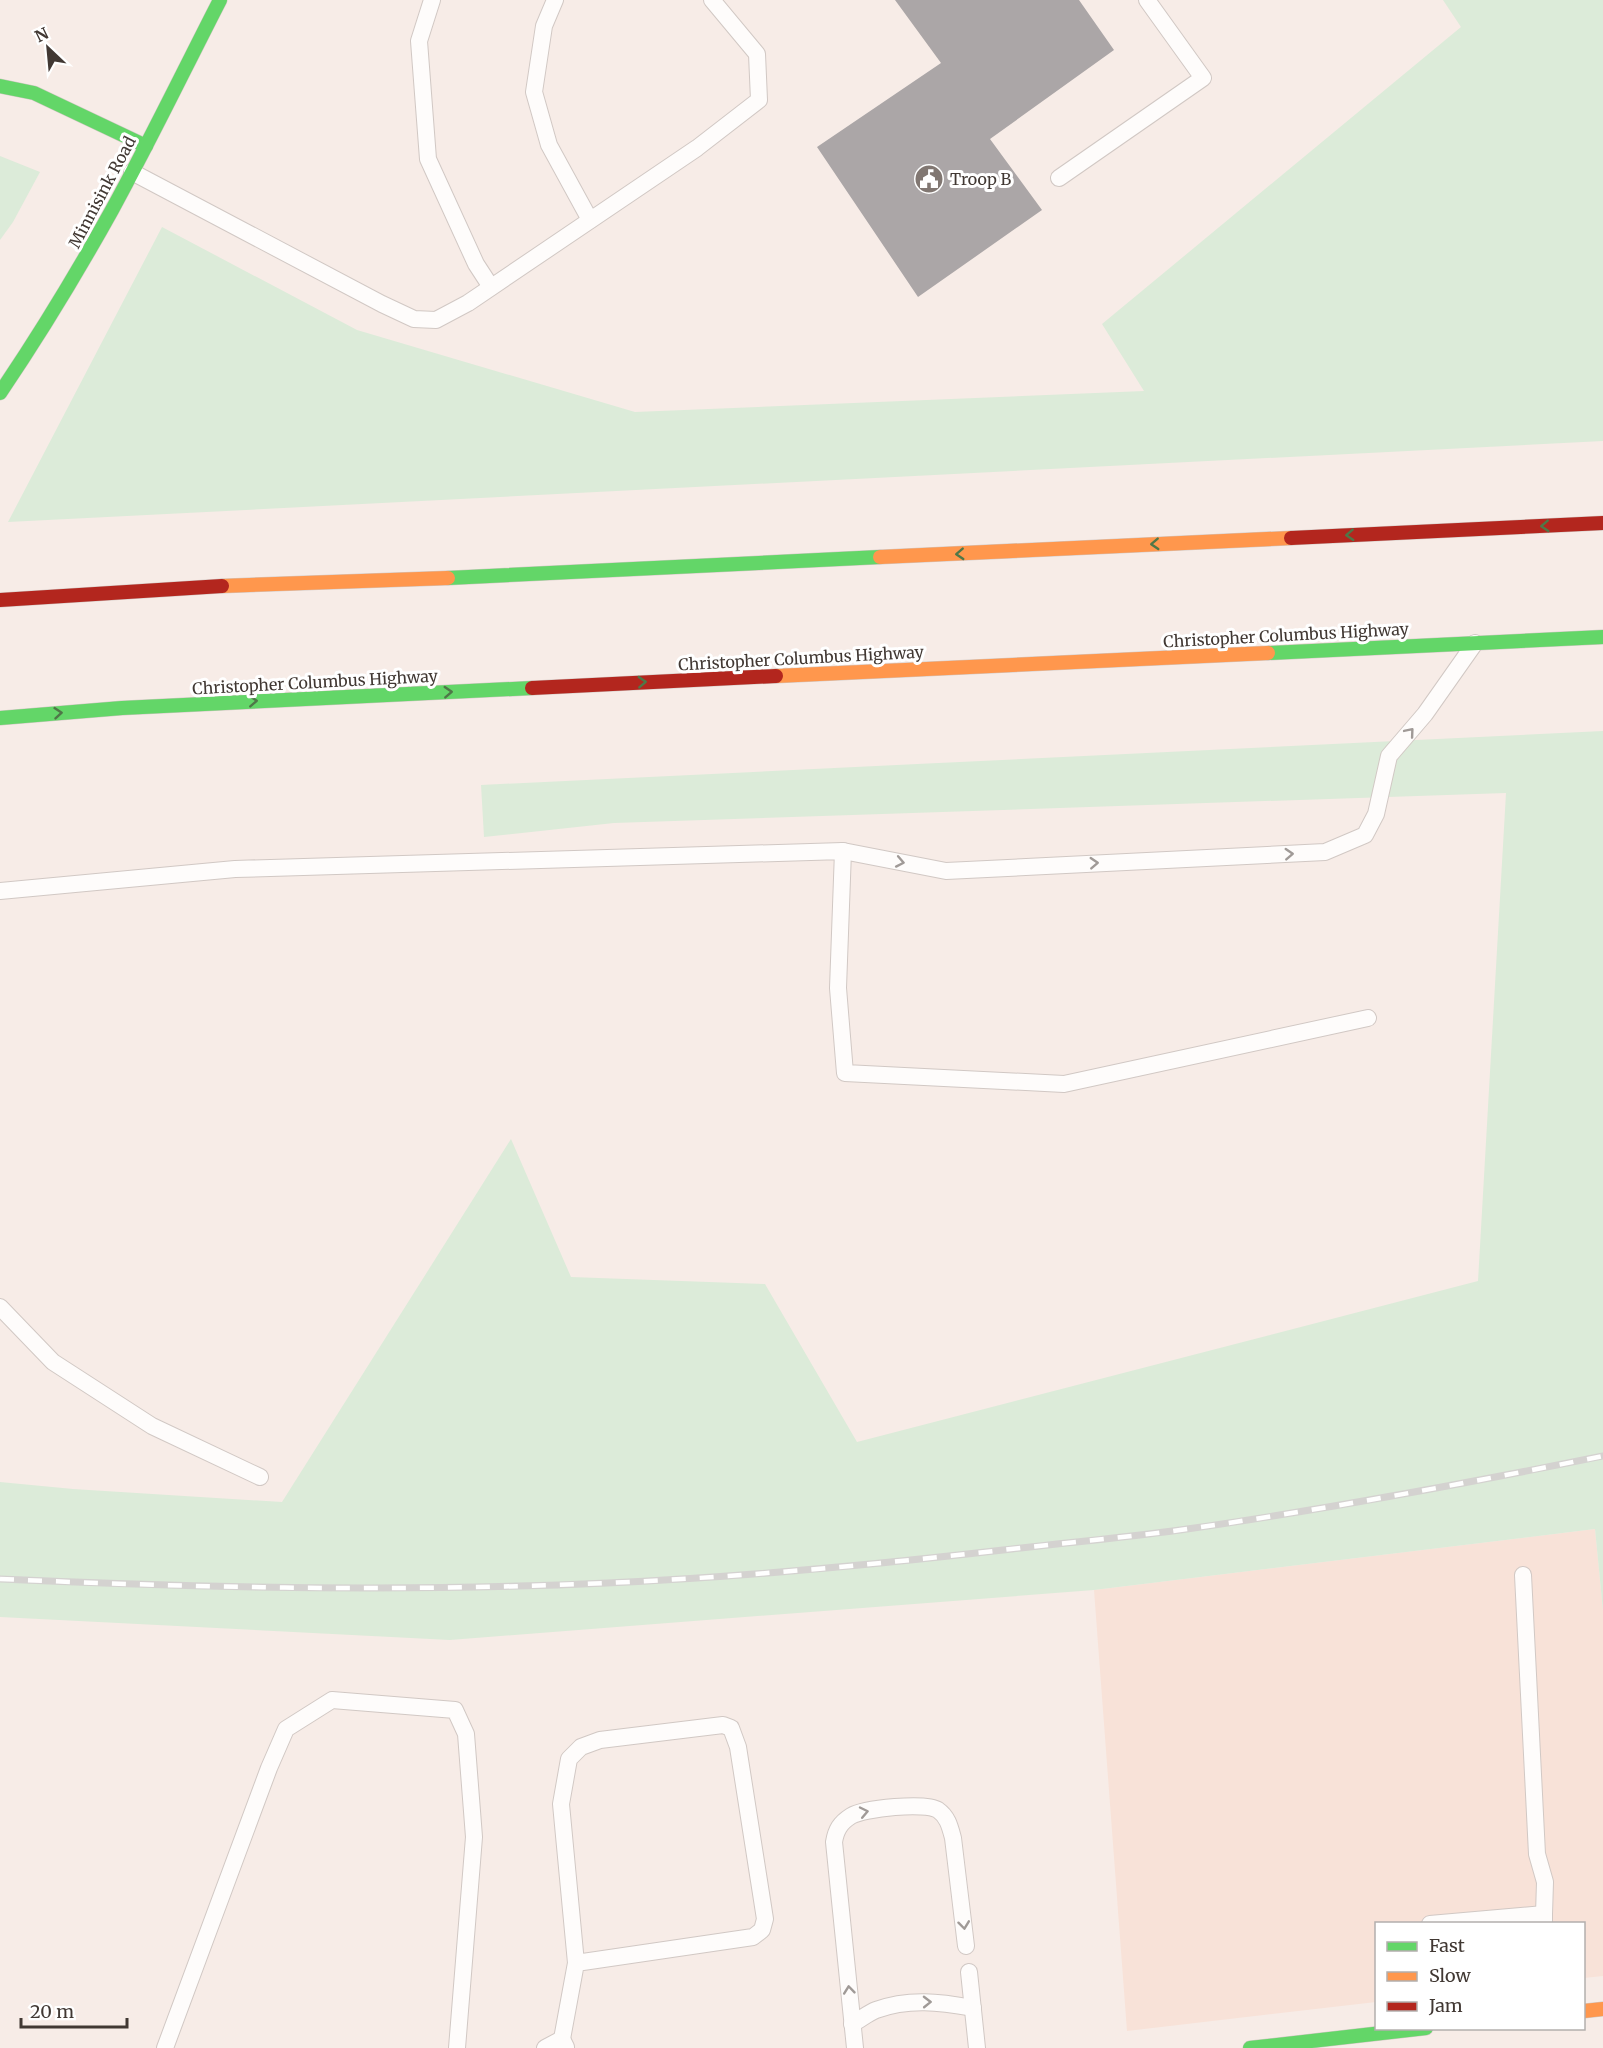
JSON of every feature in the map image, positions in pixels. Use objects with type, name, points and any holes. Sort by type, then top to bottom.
[{"type":"main road","name":"Minnisink Road","points":[[0,393],[83,262],[146,146],[220,0]]},
{"type":"main road","points":[[0,86],[34,93],[146,146]]},
{"type":"main road","points":[[0,600],[207,586],[403,580],[1603,523]]},
{"type":"main road","name":"Christopher Columbus Highway","points":[[0,718],[282,699],[1603,637]]},
{"type":"main road","points":[[1585,2011],[1603,2009]]},
{"type":"main road","points":[[1250,2048],[1408,2030]]},
{"type":"lane","points":[[432,0],[419,41],[428,159],[476,264],[491,287]]},
{"type":"lane","points":[[555,0],[544,26],[534,92],[549,145],[590,220]]},
{"type":"lane","points":[[132,172],[414,319],[436,320],[468,303],[697,148],[759,100],[757,54],[712,0]]},
{"type":"lane","points":[[1059,178],[1203,78],[1147,0]]},
{"type":"lane","points":[[0,891],[235,869],[843,850],[946,871],[1325,852],[1365,835],[1376,814],[1389,756],[1425,714],[1475,643]]},
{"type":"lane","points":[[843,850],[838,988],[845,1073],[1064,1084],[1368,1018]]},
{"type":"lane","points":[[0,1307],[53,1362],[152,1426],[260,1477]]},
{"type":"lane","points":[[1458,1922],[1544,1919],[1545,1882],[1537,1854],[1523,1575]]},
{"type":"lane","points":[[165,2048],[269,1768],[286,1730],[332,1700],[455,1710],[466,1734],[474,1837],[457,2048]]},
{"type":"lane","points":[[545,2048],[564,2044],[576,1964],[561,1804],[569,1759],[581,1747],[600,1740],[723,1725],[731,1728],[738,1747],[765,1919],[762,1930],[753,1937],[576,1964]]},
{"type":"lane","points":[[855,2048],[834,1842],[836,1830],[853,1815],[865,1811],[927,1806],[938,1810],[948,1821],[953,1838],[966,1946]]},
{"type":"lane","points":[[969,1972],[977,2048]]},
{"type":"lane","points":[[852,2024],[875,2010],[901,2004],[932,2001],[973,2008]]},
{"type":"shaded area","points":[[1595,1529],[1603,1611],[1603,1976],[1585,1978],[1585,1922],[1375,1922],[1375,2002],[1127,2031],[1094,1590]]},
{"type":"green space","points":[[1443,0],[1603,0],[1603,441],[8,522],[162,227],[357,330],[635,412],[1144,391],[1102,324],[1461,27]]},
{"type":"green space","points":[[0,156],[40,172],[13,222],[0,240]]},
{"type":"green space","points":[[1603,731],[1603,1611],[1595,1529],[1094,1590],[450,1640],[0,1617],[0,1482],[73,1489],[282,1502],[511,1139],[571,1277],[765,1284],[857,1442],[1478,1281],[1506,793],[614,823],[484,837],[481,785]]},
{"type":"building","name":"Troop B","points":[[895,0],[1079,0],[1114,50],[990,139],[1042,210],[918,297],[817,147],[941,63]]},
{"type":"railway","points":[[0,1579],[228,1587],[379,1588],[531,1586],[756,1574],[905,1561],[1180,1530],[1392,1496],[1603,1456]]},
{"type":"traffic: fast","points":[[0,393],[58,303],[112,210],[220,0]]},
{"type":"traffic: fast","points":[[0,86],[34,93],[146,146]]},
{"type":"traffic: fast","points":[[448,578],[880,557]]},
{"type":"traffic: fast","points":[[1268,653],[1603,637]]},
{"type":"traffic: fast","points":[[0,718],[122,708],[532,688]]},
{"type":"traffic: fast","points":[[1250,2048],[1408,2030]]},
{"type":"traffic: slow","points":[[880,557],[1291,538]]},
{"type":"traffic: slow","points":[[222,586],[448,578]]},
{"type":"traffic: slow","points":[[776,676],[1268,653]]},
{"type":"traffic: slow","points":[[1585,2011],[1603,2009]]},
{"type":"traffic: jam","points":[[1291,538],[1603,523]]},
{"type":"traffic: jam","points":[[0,600],[222,586]]},
{"type":"traffic: jam","points":[[532,688],[776,676]]},
{"type":"place","name":"Troop B","points":[[929,179]]}]
